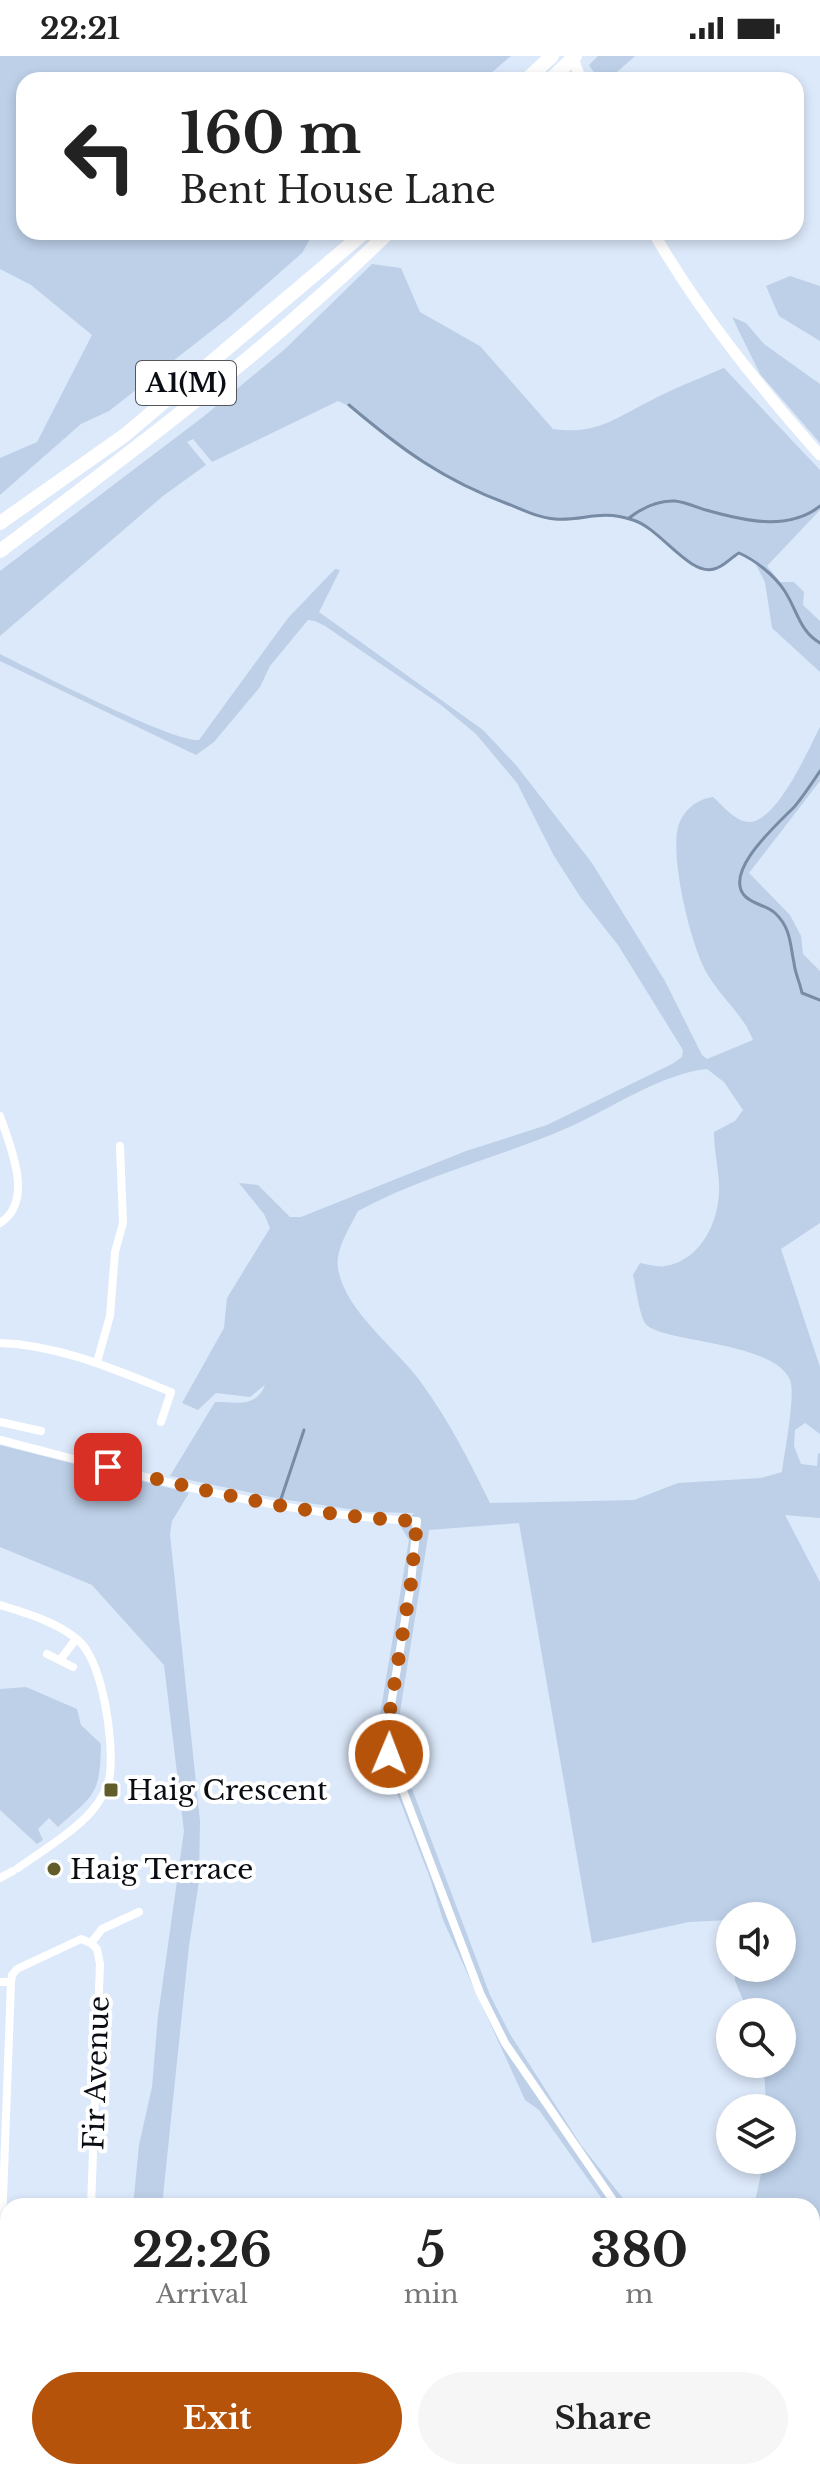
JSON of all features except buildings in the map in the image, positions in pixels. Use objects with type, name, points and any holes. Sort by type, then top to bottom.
[{"type":"highway","points":[[535,72],[552,56]]},
{"type":"highway","points":[[558,72],[574,56]]},
{"type":"highway","name":"A1(M)","points":[[0,523],[125,435],[356,240]]},
{"type":"highway","name":"A1(M)","points":[[0,551],[142,444],[250,356],[380,240]]},
{"type":"main road","points":[[658,240],[693,297],[743,366],[820,455]]},
{"type":"street","points":[[0,1116],[15,1158],[18,1194],[8,1218],[0,1223]]},
{"type":"street","points":[[97,1362],[110,1316],[115,1252],[123,1223],[120,1146]]},
{"type":"street","points":[[0,1343],[31,1344],[97,1362],[171,1392],[161,1422]]},
{"type":"street","points":[[0,1422],[41,1431]]},
{"type":"street","points":[[0,1440],[192,1488],[286,1507],[417,1521],[411,1583],[387,1729],[389,1754],[480,1993],[505,2043],[612,2198]]},
{"type":"street","points":[[0,1605],[54,1625],[80,1643],[90,1655],[102,1685],[110,1774],[105,1790],[92,1811],[0,1878]]},
{"type":"street","points":[[60,1660],[80,1643]]},
{"type":"street","points":[[47,1654],[73,1667]]},
{"type":"street","points":[[2,2198],[12,1975],[17,1969],[81,1939],[91,1943],[102,1929],[139,1912]]},
{"type":"street","name":"Fir Avenue","points":[[91,1943],[97,1949],[100,1964],[91,2198]]},
{"type":"street","points":[[0,1982],[11,1982]]},
{"type":"shaded area","points":[[0,56],[511,56],[492,72],[16,72],[16,240],[309,240],[302,253],[228,318],[109,411],[81,424],[0,495],[0,458],[37,442],[92,335],[31,285],[0,269]]},
{"type":"shaded area","points":[[598,56],[635,56],[617,72],[594,72],[589,65]]},
{"type":"shaded area","points":[[372,264],[401,268],[420,312],[480,346],[553,429],[592,428],[724,368],[820,470],[820,510],[767,566],[780,582],[794,582],[804,592],[803,605],[820,621],[820,672],[772,628],[765,582],[755,563],[739,553],[718,568],[704,569],[685,560],[639,522],[615,515],[555,519],[517,509],[468,489],[434,470],[338,401],[212,462],[193,439],[187,442],[206,465],[163,496],[0,636],[0,571],[203,417],[285,349]]},
{"type":"shaded area","points":[[790,276],[820,286],[820,341],[779,316],[766,286]]},
{"type":"shaded area","points":[[732,317],[746,323],[764,344],[820,384],[820,443],[760,374]]},
{"type":"shaded area","points":[[335,569],[340,570],[319,612],[483,730],[516,765],[592,863],[665,981],[702,1055],[707,1059],[753,1040],[744,1022],[708,975],[695,945],[679,880],[678,827],[691,806],[713,797],[739,819],[749,822],[760,819],[781,798],[820,727],[820,781],[749,873],[790,915],[801,936],[803,954],[820,971],[820,1223],[781,1249],[820,1367],[820,1434],[805,1423],[795,1430],[794,1446],[801,1464],[817,1466],[820,1453],[820,1518],[785,1515],[820,1582],[820,2198],[756,2198],[761,2174],[796,2174],[796,2094],[765,2094],[765,2078],[796,2078],[796,1998],[742,1998],[735,1982],[796,1982],[796,1902],[716,1902],[716,1921],[689,1922],[592,1943],[519,1523],[429,1530],[396,1737],[409,1781],[490,1995],[510,2034],[581,2145],[623,2198],[601,2198],[539,2110],[525,2100],[443,1920],[376,1739],[409,1540],[401,1527],[414,1513],[369,1512],[281,1499],[170,1476],[215,1402],[251,1400],[265,1385],[250,1397],[216,1393],[198,1410],[182,1403],[224,1328],[227,1298],[270,1228],[264,1214],[239,1183],[258,1185],[290,1217],[301,1217],[466,1151],[547,1125],[672,1064],[682,1057],[683,1050],[618,945],[581,898],[554,856],[517,783],[476,734],[441,705],[325,626],[308,620],[270,666],[260,687],[214,742],[196,755],[0,661],[0,654],[133,718],[185,738],[199,740],[288,618]],"holes":[[[707,1069],[724,1082],[743,1110],[735,1121],[714,1132],[719,1196],[707,1235],[690,1255],[678,1262],[662,1266],[640,1263],[633,1275],[643,1319],[654,1330],[762,1357],[779,1367],[790,1380],[791,1411],[782,1472],[761,1478],[678,1483],[634,1500],[490,1503],[458,1440],[430,1395],[410,1368],[360,1314],[342,1284],[339,1254],[358,1211],[409,1187],[567,1128],[636,1093],[690,1072]]]},
{"type":"shaded area","points":[[0,1445],[189,1493],[172,1521],[170,1534],[200,1821],[199,1881],[189,1946],[163,2198],[134,2198],[139,2145],[152,2087],[158,2016],[184,1831],[164,1665],[92,1585],[0,1547]]},
{"type":"shaded area","points":[[26,1687],[77,1709],[81,1725],[101,1744],[97,1784],[88,1800],[58,1827],[49,1818],[38,1829],[43,1840],[37,1844],[0,1810],[0,1689]]},
{"type":"waterway","points":[[349,405],[387,436],[443,474],[531,513],[555,519],[611,515],[633,520],[654,532],[685,559],[704,569],[718,568],[739,553],[745,556],[764,568],[780,584],[807,632],[820,643]]},
{"type":"waterway","points":[[629,518],[650,505],[669,501],[764,522],[794,519],[820,506]]},
{"type":"waterway","points":[[820,771],[795,806],[747,860],[740,885],[747,898],[771,910],[784,924],[802,993],[820,1000]]},
{"type":"waterway","points":[[281,1499],[304,1430]]},
{"type":"place","name":"Haig Crescent","points":[[111,1790]]},
{"type":"place","name":"Haig Terrace","points":[[54,1869]]},
{"type":"route","points":[[108,1467],[301,1510],[417,1521],[411,1583],[387,1729],[389,1754]]}]
